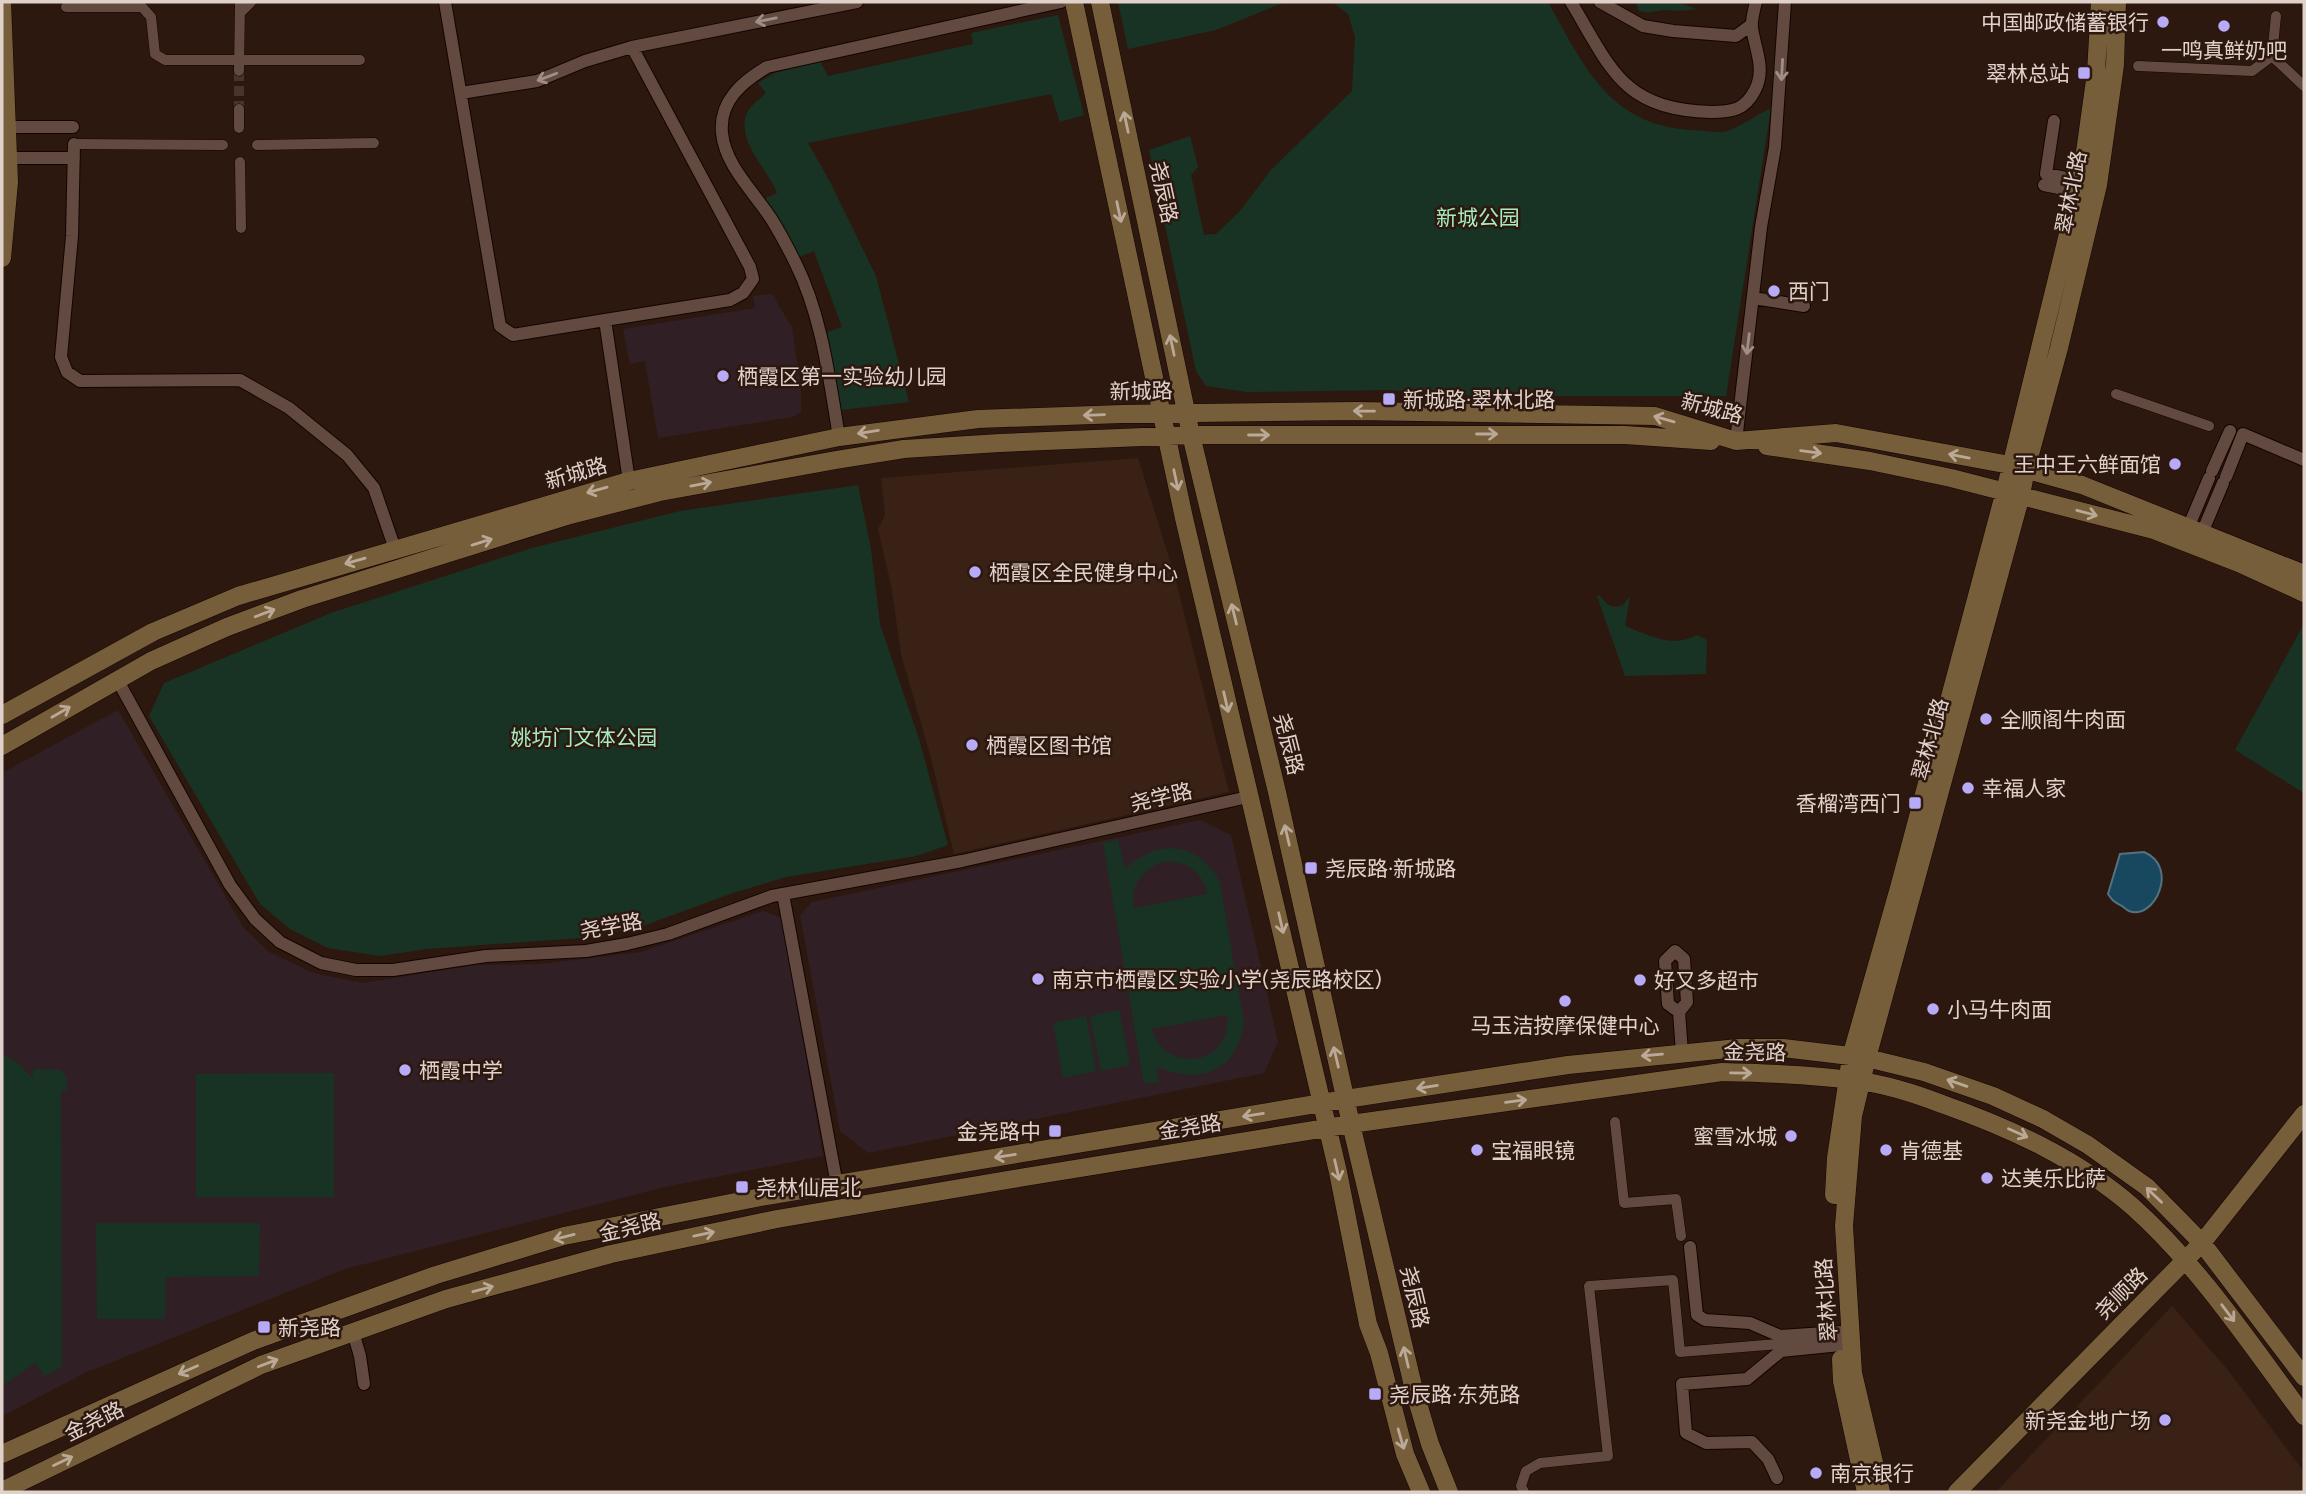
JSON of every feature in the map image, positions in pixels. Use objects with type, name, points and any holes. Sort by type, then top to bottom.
[{"type":"main road","points":[[2,2],[9,158],[2,258]]},
{"type":"main road","points":[[1074,2],[1167,436],[1248,797],[1279,916],[1327,1128],[1368,1324],[1379,1353],[1406,1455],[1421,1492]]},
{"type":"main road","name":"尧辰路","points":[[1100,2],[1186,413],[1277,792],[1351,1124],[1414,1390],[1430,1444],[1449,1492]]},
{"type":"main road","name":"翠林北路","points":[[1866,1492],[1842,1381],[1832,1231],[1836,1158],[1859,1057],[2013,493],[2080,187],[2096,73],[2100,2]]},
{"type":"main road","name":"翠林北路","points":[[2018,467],[2059,348],[2098,185],[2115,65],[2117,2]]},
{"type":"main road","name":"新城路","points":[[2,715],[153,632],[238,596],[629,481],[839,436],[978,419],[1162,413],[1356,411],[1655,415],[1736,441],[1836,433],[2018,467],[2082,485],[2304,574]]},
{"type":"main road","name":"新城路","points":[[2,746],[117,679],[228,628],[302,599],[570,515],[660,492],[904,449],[1191,435],[1612,435],[1786,448],[1870,461],[2013,493],[2154,530],[2239,562],[2304,593]]},
{"type":"main road","name":"金尧路","points":[[2,1454],[254,1341],[436,1275],[564,1236],[766,1196],[1346,1099],[1568,1065],[1738,1048],[1783,1048],[1859,1057],[1924,1072],[1981,1092],[2043,1119],[2088,1145],[2147,1187],[2203,1243],[2304,1377]]},
{"type":"main road","name":"金尧路","points":[[2,1492],[261,1365],[446,1299],[611,1254],[857,1205],[1351,1124],[1723,1072],[1854,1081],[1914,1094],[1987,1119],[2032,1139],[2102,1183],[2133,1207],[2213,1294],[2304,1416]]},
{"type":"main road","name":"翠林北路","points":[[1854,1081],[1844,1226],[1853,1373],[1881,1492]]},
{"type":"main road","name":"尧顺路","points":[[1957,1492],[2203,1243],[2304,1114]]},
{"type":"street","points":[[240,65],[240,7],[251,2]]},
{"type":"street","points":[[445,2],[500,326],[513,335],[730,300],[743,293],[752,279],[750,267],[632,47]]},
{"type":"street","points":[[461,93],[537,81],[585,61],[632,47],[857,2]]},
{"type":"street","points":[[839,436],[816,313],[796,262],[772,220],[725,151],[722,130],[726,106],[742,82],[767,67],[1060,2]]},
{"type":"street","points":[[1571,2],[1611,68],[1625,84],[1645,99],[1684,111],[1730,112],[1746,105],[1759,78],[1760,61],[1751,25],[1756,2]]},
{"type":"street","points":[[1600,2],[1643,26],[1673,31],[1736,36],[1751,25]]},
{"type":"street","points":[[1736,441],[1761,228],[1775,147],[1785,2]]},
{"type":"street","points":[[66,7],[142,7],[152,17],[155,54],[165,60],[240,65],[360,60]]},
{"type":"street","points":[[2138,66],[2252,71],[2272,56],[2276,16]]},
{"type":"street","points":[[2272,56],[2304,86]]},
{"type":"street","points":[[239,109],[239,128]]},
{"type":"street","points":[[2054,121],[2046,174],[2080,187]]},
{"type":"street","points":[[7,127],[73,127]]},
{"type":"street","points":[[257,145],[374,143]]},
{"type":"street","points":[[223,145],[74,144],[72,236],[61,357],[67,372],[80,381],[240,380],[289,408],[347,455],[374,488],[395,549]]},
{"type":"street","points":[[9,158],[74,158]]},
{"type":"street","points":[[240,162],[241,228]]},
{"type":"street","points":[[2043,185],[2080,187]]},
{"type":"street","points":[[1753,298],[1804,306]]},
{"type":"street","points":[[605,320],[629,481]]},
{"type":"street","points":[[2116,394],[2209,426]]},
{"type":"street","points":[[2195,530],[2211,474],[2230,431]]},
{"type":"street","points":[[2195,530],[2224,480],[2243,434],[2304,460]]},
{"type":"street","name":"尧学路","points":[[117,679],[200,832],[255,919],[280,942],[321,963],[356,970],[393,971],[486,956],[586,951],[668,934],[763,898],[962,861],[1248,797]]},
{"type":"street","points":[[783,894],[837,1185]]},
{"type":"street","points":[[1679,1012],[1682,1052]]},
{"type":"street","points":[[1615,1122],[1624,1203],[1676,1199],[1681,1236]]},
{"type":"street","points":[[1690,1247],[1697,1315],[1705,1320],[1750,1323],[1780,1336],[1840,1339]]},
{"type":"street","points":[[1524,1492],[1521,1486],[1526,1471],[1540,1463],[1608,1456],[1589,1286],[1673,1280],[1680,1352],[1840,1339]]},
{"type":"street","points":[[353,1332],[364,1384]]},
{"type":"street","points":[[1777,1478],[1768,1459],[1752,1442],[1706,1443],[1686,1433],[1682,1384],[1747,1379],[1780,1351],[1840,1339]]},
{"type":"shaded area","name":"栖霞区第一实验幼儿园","points":[[772,294],[792,327],[801,388],[801,412],[792,417],[658,438],[645,361],[630,364],[623,329],[755,308],[753,296]]},
{"type":"shaded area","points":[[1138,458],[1174,574],[1229,792],[954,854],[931,758],[901,654],[891,585],[878,529],[885,515],[881,478]]},
{"type":"shaded area","name":"栖霞中学","points":[[118,710],[243,927],[269,952],[313,973],[363,983],[475,965],[541,964],[641,952],[763,911],[782,918],[823,1156],[665,1187],[345,1269],[87,1372],[2,1416],[2,773]]},
{"type":"shaded area","name":"南京市栖霞区实验小学(尧辰路校区)","points":[[1200,820],[1231,835],[1278,1042],[1264,1073],[868,1153],[840,1131],[800,915],[812,902]]},
{"type":"shaded area","name":"新尧金地广场","points":[[2172,1306],[2227,1369],[2304,1472],[2304,1492],[1996,1492]]},
{"type":"green space","points":[[1118,2],[1285,2],[1216,30],[1128,49]]},
{"type":"green space","name":"新城公园","points":[[1332,2],[1548,2],[1573,47],[1602,87],[1619,104],[1639,117],[1662,126],[1723,132],[1771,108],[1726,396],[1473,396],[1387,390],[1247,392],[1206,386],[1196,371],[1149,150],[1190,136],[1198,167],[1191,175],[1204,235],[1216,234],[1240,211],[1271,170],[1352,91],[1355,37],[1348,14]]},
{"type":"green space","points":[[1636,2],[1677,2],[1697,9],[1645,12],[1638,10]]},
{"type":"green space","points":[[1058,15],[1084,115],[1060,122],[1051,94],[808,143],[876,276],[909,402],[841,410],[827,332],[842,327],[814,251],[799,257],[764,199],[777,193],[753,152],[745,130],[745,119],[750,108],[766,93],[758,83],[775,73],[820,61],[828,76],[973,44],[971,33]]},
{"type":"green space","name":"姚坊门文体公园","points":[[858,485],[871,549],[880,624],[919,739],[948,845],[916,856],[786,877],[637,928],[581,938],[427,949],[380,956],[328,948],[290,929],[260,904],[149,716],[164,683],[331,613],[532,548],[680,511]]},
{"type":"green space","points":[[1600,595],[1607,604],[1613,606],[1624,604],[1630,596],[1625,626],[1670,641],[1697,635],[1707,640],[1706,674],[1625,676],[1597,596]]},
{"type":"green space","points":[[2304,624],[2304,793],[2235,750]]},
{"type":"green space","points":[[1118,840],[1125,869],[1150,852],[1176,848],[1189,852],[1211,868],[1220,882],[1244,1023],[1233,1053],[1213,1070],[1186,1075],[1156,1066],[1159,1082],[1144,1084],[1103,843]],"holes":[[[1162,862],[1178,863],[1192,869],[1202,879],[1207,894],[1134,908],[1134,893],[1139,880],[1148,869]],[[1227,1015],[1226,1032],[1220,1045],[1210,1054],[1197,1058],[1184,1059],[1171,1054],[1160,1044],[1152,1029]]]},
{"type":"green space","points":[[1119,1010],[1130,1065],[1101,1071],[1090,1016]]},
{"type":"green space","points":[[1086,1016],[1096,1071],[1063,1078],[1053,1023]]},
{"type":"green space","points":[[2,1054],[18,1063],[32,1078],[34,1069],[61,1070],[67,1079],[67,1090],[61,1091],[62,1362],[60,1368],[45,1376],[35,1363],[2,1386]]},
{"type":"green space","points":[[334,1073],[334,1197],[196,1197],[196,1074]]},
{"type":"green space","points":[[96,1223],[260,1223],[259,1276],[166,1277],[165,1319],[97,1319]]},
{"type":"water","points":[[2144,852],[2155,859],[2162,880],[2154,901],[2147,908],[2138,912],[2129,911],[2108,894],[2120,854]]},
{"type":"tunnel","points":[[239,71],[239,109]]},
{"type":"place","name":"中国邮政储蓄银行","points":[[2163,22]]},
{"type":"place","name":"一鸣真鲜奶吧","points":[[2224,26]]},
{"type":"place","name":"翠林总站","points":[[2084,73]]},
{"type":"place","name":"西门","points":[[1774,291]]},
{"type":"place","name":"栖霞区第一实验幼儿园","points":[[723,376]]},
{"type":"place","name":"新城路·翠林北路","points":[[1389,399]]},
{"type":"place","name":"王中王六鲜面馆","points":[[2175,464]]},
{"type":"place","name":"栖霞区全民健身中心","points":[[975,572]]},
{"type":"place","name":"全顺阁牛肉面","points":[[1986,719]]},
{"type":"place","name":"栖霞区图书馆","points":[[972,745]]},
{"type":"place","name":"幸福人家","points":[[1968,788]]},
{"type":"place","name":"香榴湾西门","points":[[1915,803]]},
{"type":"place","name":"尧辰路·新城路","points":[[1311,868]]},
{"type":"place","name":"南京市栖霞区实验小学(尧辰路校区)","points":[[1038,979]]},
{"type":"place","name":"好又多超市","points":[[1640,980]]},
{"type":"place","name":"马玉洁按摩保健中心","points":[[1565,1001]]},
{"type":"place","name":"小马牛肉面","points":[[1933,1009]]},
{"type":"place","name":"栖霞中学","points":[[405,1070]]},
{"type":"place","name":"金尧路中","points":[[1055,1131]]},
{"type":"place","name":"蜜雪冰城","points":[[1791,1136]]},
{"type":"place","name":"宝福眼镜","points":[[1477,1150]]},
{"type":"place","name":"肯德基","points":[[1886,1150]]},
{"type":"place","name":"达美乐比萨","points":[[1987,1178]]},
{"type":"place","name":"尧林仙居北","points":[[742,1187]]},
{"type":"place","name":"新尧路","points":[[264,1327]]},
{"type":"place","name":"尧辰路·东苑路","points":[[1375,1394]]},
{"type":"place","name":"新尧金地广场","points":[[2165,1420]]},
{"type":"place","name":"南京银行","points":[[1816,1473]]}]
